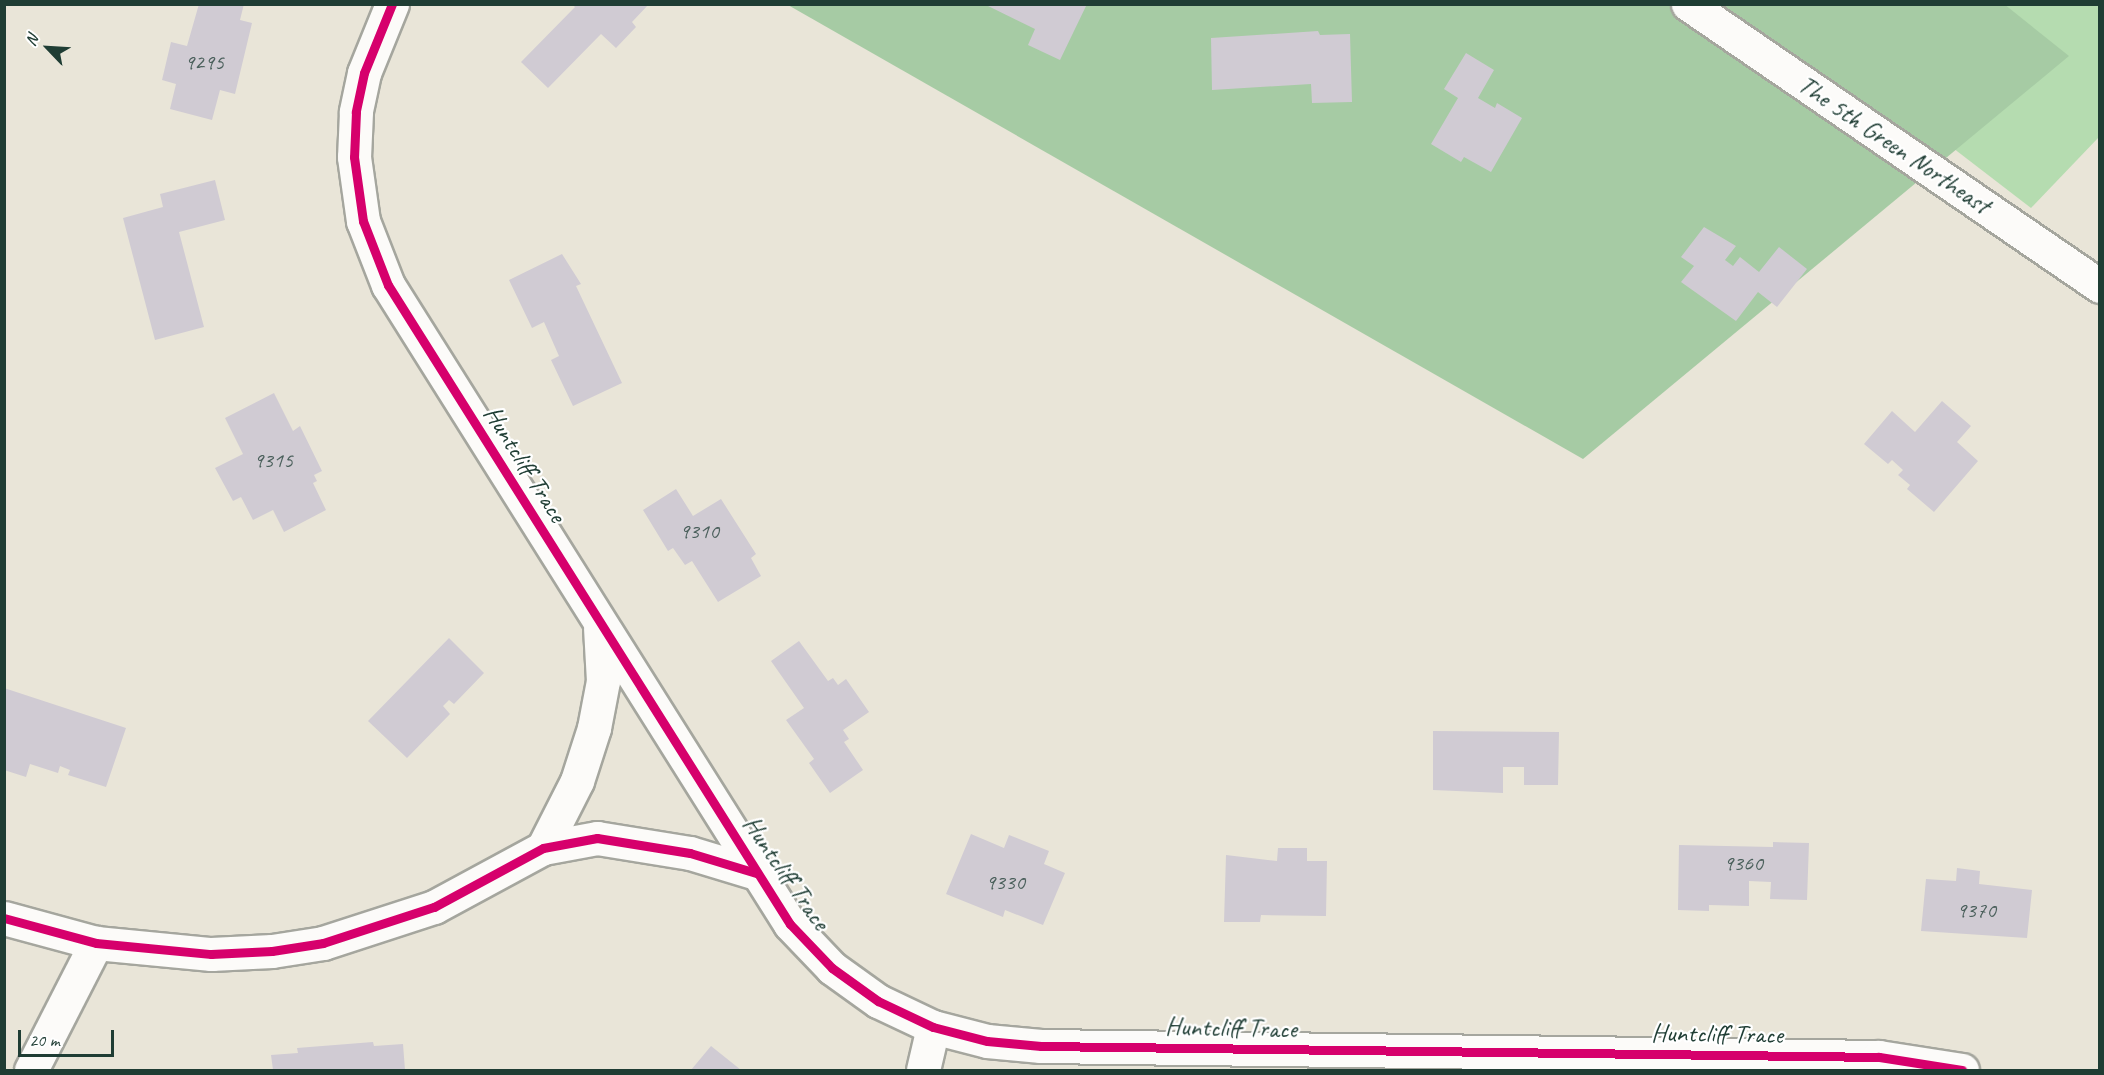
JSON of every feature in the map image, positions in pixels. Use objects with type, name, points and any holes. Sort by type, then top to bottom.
[{"type":"street","name":"Huntcliff Trace","points":[[392,4],[364,73],[356,112],[354,157],[363,221],[388,285],[790,924],[832,968],[878,1000],[933,1027],[987,1041],[1037,1058],[1879,1056],[1962,1071]]},
{"type":"street","name":"The 5th Green Northeast","points":[[1688,4],[2100,286]]},
{"type":"street","points":[[543,848],[578,781],[594,728],[603,681],[599,623]]},
{"type":"street","points":[[4,918],[96,943],[212,954],[323,943],[434,908],[543,848],[597,837],[690,853],[756,873]]},
{"type":"street","points":[[31,1071],[96,943]]},
{"type":"street","points":[[924,1071],[933,1027]]},
{"type":"green space","points":[[2004,4],[2069,56],[1583,459],[788,5]]},
{"type":"green space","points":[[1767,5],[2099,5],[2099,137],[2031,208]]},
{"type":"building","points":[[199,4],[244,4],[240,20],[252,23],[235,94],[220,90],[212,120],[170,109],[176,84],[162,80],[171,42],[187,46]]},
{"type":"building","points":[[572,4],[649,4],[632,22],[636,27],[616,48],[601,34],[548,88],[521,62],[575,7]]},
{"type":"building","points":[[984,4],[1087,4],[1060,60],[1028,45],[1035,29]]},
{"type":"building","points":[[1318,31],[1320,35],[1350,34],[1352,102],[1312,103],[1311,84],[1212,90],[1211,38]]},
{"type":"building","points":[[1466,53],[1494,70],[1478,98],[1495,108],[1497,103],[1522,118],[1491,172],[1464,157],[1461,162],[1431,144],[1458,98],[1444,89]]},
{"type":"building","points":[[215,180],[225,220],[179,232],[204,327],[155,340],[123,218],[163,207],[160,194]]},
{"type":"building","points":[[1704,227],[1736,246],[1725,260],[1733,266],[1740,257],[1759,272],[1779,247],[1807,269],[1777,307],[1758,292],[1736,321],[1681,282],[1694,266],[1681,257]]},
{"type":"building","points":[[562,254],[581,284],[576,286],[622,383],[573,406],[551,360],[559,356],[544,322],[532,328],[509,280]]},
{"type":"building","points":[[274,393],[293,431],[300,426],[322,471],[314,475],[317,481],[313,483],[326,510],[284,532],[273,510],[253,520],[241,497],[233,501],[215,468],[243,454],[225,418]]},
{"type":"building","points":[[1942,401],[1971,426],[1957,442],[1978,461],[1934,512],[1907,489],[1910,485],[1898,475],[1903,470],[1892,460],[1888,464],[1864,444],[1892,411],[1915,432]]},
{"type":"building","points":[[676,489],[693,516],[721,499],[756,554],[751,558],[761,576],[718,602],[692,561],[685,565],[673,548],[668,551],[643,510]]},
{"type":"building","points":[[449,638],[484,673],[454,704],[449,700],[443,706],[450,714],[407,758],[368,721]]},
{"type":"building","points":[[799,641],[828,681],[833,678],[838,685],[846,679],[869,712],[843,730],[849,739],[844,742],[863,770],[830,793],[809,763],[814,759],[786,720],[804,708],[771,661]]},
{"type":"building","points":[[4,688],[126,728],[106,787],[68,775],[70,770],[60,766],[58,773],[30,764],[26,777],[4,770]]},
{"type":"building","points":[[1433,731],[1559,732],[1558,785],[1524,785],[1524,767],[1503,767],[1503,793],[1433,790]]},
{"type":"building","points":[[971,834],[1004,848],[1009,835],[1049,851],[1044,864],[1065,873],[1043,925],[1005,910],[1003,917],[946,894]]},
{"type":"building","points":[[1773,842],[1809,843],[1807,900],[1770,899],[1771,882],[1749,881],[1749,906],[1709,905],[1709,911],[1678,910],[1679,845],[1773,847]]},
{"type":"building","points":[[1278,848],[1307,848],[1307,861],[1327,861],[1326,916],[1261,915],[1260,922],[1224,922],[1226,855],[1277,861]]},
{"type":"building","points":[[1957,868],[1980,871],[1979,884],[2032,890],[2027,938],[1921,931],[1926,879],[1956,881]]},
{"type":"building","points":[[373,1042],[374,1046],[403,1044],[405,1070],[273,1070],[271,1055],[298,1053],[297,1048]]},
{"type":"building","points":[[711,1046],[741,1070],[691,1070]]},
{"type":"cycle path","points":[[392,4],[364,73],[356,112],[354,157],[363,221],[388,285],[790,924],[832,968],[878,1001],[933,1027],[987,1041],[1041,1046],[1879,1057],[1962,1070]]},
{"type":"cycle path","points":[[4,918],[96,943],[211,954],[272,951],[323,943],[434,907],[543,848],[597,838],[690,853],[756,873]]}]
